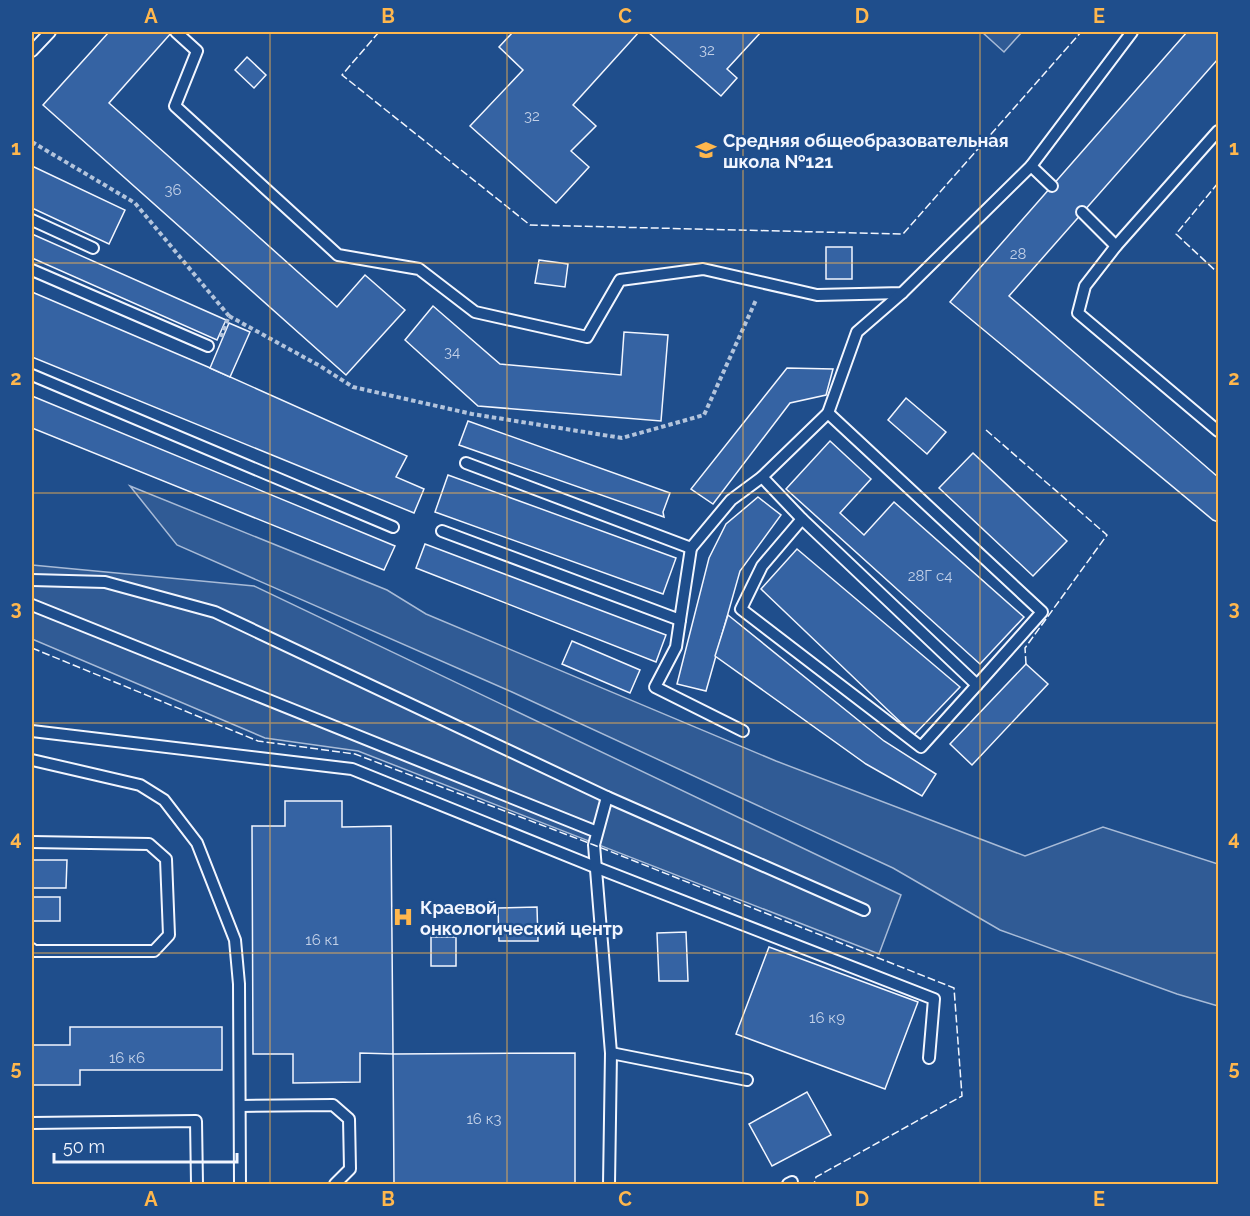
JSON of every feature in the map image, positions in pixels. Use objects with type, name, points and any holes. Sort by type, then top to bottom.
[{"type":"lane","points":[[32,51],[50,32]]},
{"type":"lane","points":[[176,32],[197,51],[175,106],[338,255],[419,269],[475,312],[587,337],[620,280],[703,269],[817,295],[902,293]]},
{"type":"lane","points":[[743,731],[654,687],[676,647],[691,548],[731,500],[762,477],[828,413],[857,332],[902,293],[1031,166],[1132,32]]},
{"type":"lane","points":[[1218,131],[1116,246],[1085,286],[1078,313],[1218,431]]},
{"type":"lane","points":[[1031,166],[1052,186]]},
{"type":"lane","points":[[1082,212],[1116,246]]},
{"type":"lane","points":[[32,220],[93,248]]},
{"type":"lane","points":[[32,270],[208,346]]},
{"type":"lane","points":[[32,375],[393,527]]},
{"type":"lane","points":[[802,519],[762,566],[741,609],[921,747],[1042,612],[828,413]]},
{"type":"lane","points":[[466,463],[691,548]]},
{"type":"lane","points":[[762,477],[802,519],[977,685]]},
{"type":"lane","points":[[442,531],[680,620]]},
{"type":"lane","points":[[32,580],[105,582],[215,612],[607,797],[864,910]]},
{"type":"lane","points":[[32,605],[597,832]]},
{"type":"lane","points":[[32,731],[352,769],[595,867],[934,999],[929,1058]]},
{"type":"lane","points":[[32,760],[140,785],[164,800],[196,843],[236,940],[239,984],[240,1185]]},
{"type":"lane","points":[[607,797],[594,845],[611,1053],[609,1185]]},
{"type":"lane","points":[[32,842],[149,844],[166,859],[169,935],[154,951],[34,951],[32,948]]},
{"type":"lane","points":[[611,1053],[747,1080]]},
{"type":"lane","points":[[240,1106],[333,1105],[350,1119],[350,1169],[334,1185]]},
{"type":"lane","points":[[32,1123],[196,1121],[197,1185]]},
{"type":"path","points":[[32,142],[135,203],[229,316],[320,366],[353,387],[472,414],[621,438],[704,415],[756,300]]},
{"type":"path","points":[[208,346],[219,340],[229,316]]},
{"type":"shaded area","points":[[982,32],[1022,32],[1004,52]]},
{"type":"shaded area","points":[[130,486],[387,590],[426,614],[776,761],[1025,856],[1103,827],[1218,864],[1218,1006],[1177,994],[1000,930],[893,868],[512,692],[177,545]]},
{"type":"shaded area","points":[[32,565],[254,586],[901,895],[879,954],[358,751],[265,738],[32,639]]},
{"type":"building","points":[[109,32],[172,32],[109,103],[337,307],[365,275],[405,310],[346,375],[43,105]]},
{"type":"building","points":[[513,32],[639,32],[573,105],[596,126],[571,151],[589,167],[556,203],[470,126],[523,70],[499,47]]},
{"type":"building","points":[[648,32],[761,32],[727,69],[737,78],[721,96]]},
{"type":"building","points":[[1187,32],[1218,32],[1218,59],[1009,296],[1218,477],[1218,522],[950,302]]},
{"type":"building","points":[[247,57],[266,75],[254,88],[235,70]]},
{"type":"building","points":[[32,166],[125,210],[109,244],[32,208]]},
{"type":"building","points":[[32,234],[226,320],[217,340],[32,258]]},
{"type":"building","points":[[826,247],[852,247],[852,279],[826,279]]},
{"type":"building","points":[[539,260],[568,264],[565,287],[535,283]]},
{"type":"building","points":[[32,292],[208,367],[407,456],[396,477],[424,489],[414,513],[32,357]]},
{"type":"building","points":[[433,306],[500,364],[621,375],[624,332],[668,335],[661,421],[478,406],[405,340]]},
{"type":"building","points":[[229,323],[250,332],[230,377],[210,368]]},
{"type":"building","points":[[787,368],[833,369],[826,395],[790,403],[713,504],[691,489]]},
{"type":"building","points":[[32,396],[395,546],[384,570],[32,428]]},
{"type":"building","points":[[906,398],[946,432],[927,454],[888,420]]},
{"type":"building","points":[[468,421],[670,493],[663,512],[664,517],[459,445]]},
{"type":"building","points":[[830,441],[871,479],[840,513],[864,535],[894,502],[1024,617],[980,664],[786,489]]},
{"type":"building","points":[[973,453],[1067,541],[1033,576],[939,488]]},
{"type":"building","points":[[448,475],[676,558],[663,594],[435,512]]},
{"type":"building","points":[[758,497],[781,515],[740,571],[706,691],[677,684],[709,558],[726,524]]},
{"type":"building","points":[[425,544],[666,635],[656,662],[416,568]]},
{"type":"building","points":[[797,549],[960,687],[914,735],[761,589]]},
{"type":"building","points":[[728,615],[884,741],[936,774],[922,796],[866,764],[715,656]]},
{"type":"building","points":[[572,641],[640,670],[630,693],[562,664]]},
{"type":"building","points":[[1026,664],[1048,684],[972,765],[950,744]]},
{"type":"building","points":[[285,801],[342,801],[342,827],[391,826],[393,1054],[360,1053],[360,1082],[293,1083],[293,1054],[253,1054],[252,826],[285,826]]},
{"type":"building","points":[[32,860],[67,860],[66,888],[32,888]]},
{"type":"building","points":[[32,897],[60,897],[60,921],[32,921]]},
{"type":"building","points":[[537,907],[538,941],[499,941],[498,908]]},
{"type":"building","points":[[686,932],[688,981],[659,981],[657,933]]},
{"type":"building","points":[[431,937],[456,937],[456,966],[431,966]]},
{"type":"building","points":[[769,947],[918,1002],[885,1089],[736,1034]]},
{"type":"building","points":[[70,1027],[222,1027],[222,1070],[80,1070],[80,1085],[32,1085],[32,1045],[70,1045]]},
{"type":"building","points":[[575,1053],[575,1184],[394,1184],[393,1054]]},
{"type":"building","points":[[807,1092],[831,1135],[772,1166],[749,1124]]},
{"type":"fence","points":[[379,32],[342,75],[530,225],[903,234],[1081,32]]},
{"type":"fence","points":[[1218,183],[1176,234],[1218,273]]},
{"type":"fence","points":[[986,430],[1107,535],[1025,648],[1026,664]]},
{"type":"fence","points":[[32,648],[258,741],[355,754],[594,845],[954,988],[962,1096],[816,1177],[814,1184]]},
{"type":"place","name":"Средняя общеобразовательная школа №121","points":[[706,150]]},
{"type":"place","name":"Краевой онкологический центр","points":[[403,917]]}]
